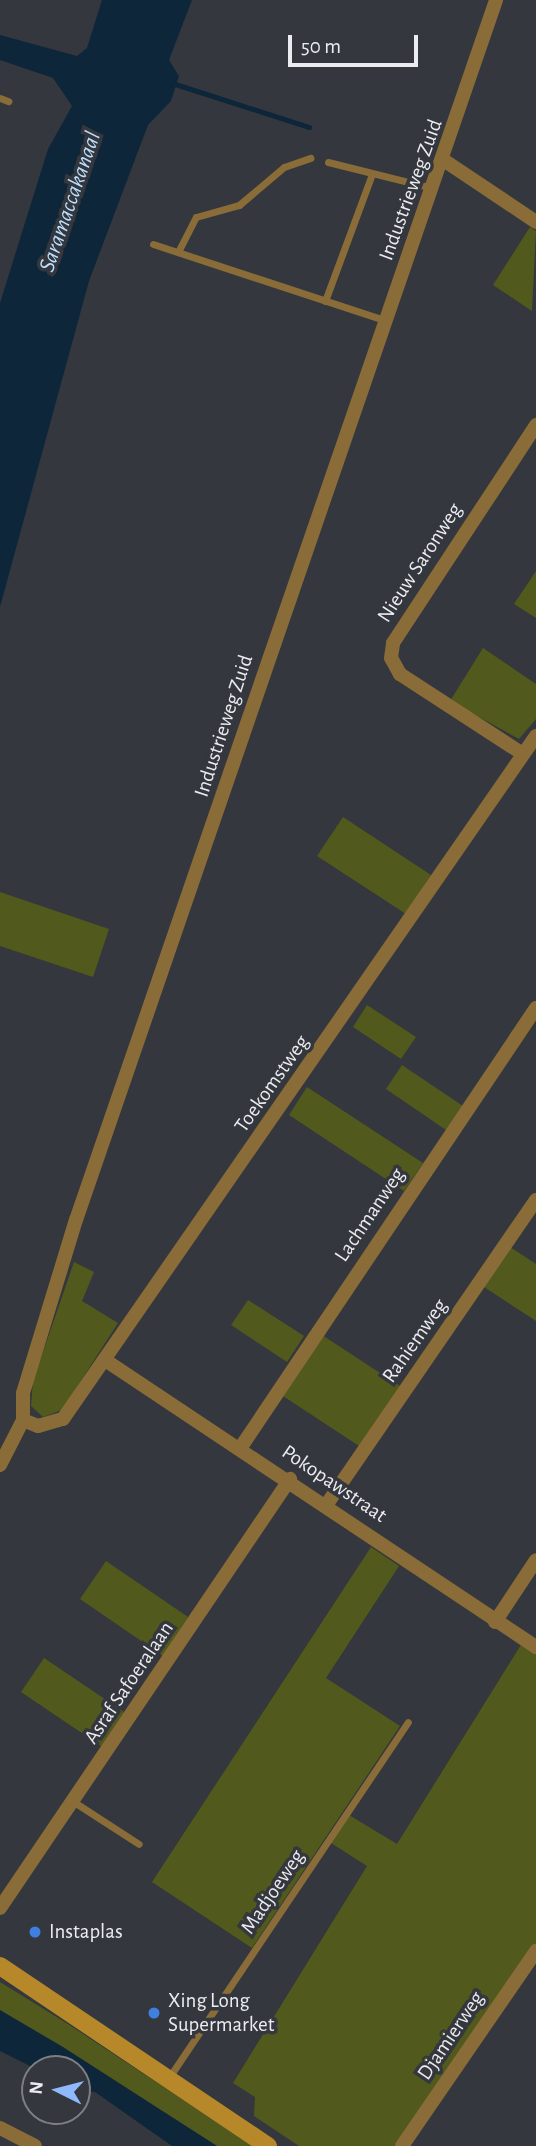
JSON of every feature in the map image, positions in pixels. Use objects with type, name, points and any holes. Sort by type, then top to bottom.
[{"type":"main road","points":[[0,1966],[167,2081],[268,2146]]},
{"type":"street","name":"Industrieweg Zuid","points":[[0,1465],[23,1420],[23,1393],[76,1220],[384,320],[445,161],[496,0]]},
{"type":"street","points":[[445,161],[536,222]]},
{"type":"street","name":"Nieuw Saronweg","points":[[523,754],[400,674],[391,658],[393,643],[536,425]]},
{"type":"street","name":"Toekomstweg","points":[[23,1420],[38,1426],[62,1419],[536,736]]},
{"type":"street","name":"Lachmanweg","points":[[240,1447],[536,1008]]},
{"type":"street","name":"Rahiemweg","points":[[327,1504],[536,1200]]},
{"type":"street","name":"Pokopawstraat","points":[[105,1360],[290,1479],[495,1622],[536,1647]]},
{"type":"street","name":"Asraf Safoeralaan","points":[[0,1908],[290,1479]]},
{"type":"street","points":[[495,1622],[536,1560]]},
{"type":"street","name":"Djamierweg","points":[[402,2146],[536,1951]]},
{"type":"street","points":[[0,2128],[35,2146]]},
{"type":"lane","points":[[178,252],[196,218],[239,205],[284,167],[310,158]]},
{"type":"lane","points":[[328,162],[434,188]]},
{"type":"lane","points":[[325,301],[372,174]]},
{"type":"lane","points":[[153,244],[384,320]]},
{"type":"lane","name":"Madjoeweg","points":[[167,2081],[408,1722]]},
{"type":"lane","points":[[74,1802],[139,1844]]},
{"type":"green space","points":[[530,227],[536,231],[532,311],[493,285]]},
{"type":"green space","points":[[536,571],[536,618],[514,604]]},
{"type":"green space","points":[[483,648],[536,684],[536,719],[519,739],[450,701]]},
{"type":"green space","points":[[343,817],[431,875],[406,914],[317,856]]},
{"type":"green space","points":[[0,892],[109,929],[93,977],[0,946]]},
{"type":"green space","points":[[367,1005],[416,1037],[401,1059],[353,1027]]},
{"type":"green space","points":[[402,1065],[463,1106],[446,1130],[386,1089]]},
{"type":"green space","points":[[307,1087],[423,1163],[404,1191],[289,1115]]},
{"type":"green space","points":[[510,1247],[536,1264],[536,1321],[484,1287]]},
{"type":"green space","points":[[74,1262],[94,1272],[82,1301],[118,1323],[62,1410],[43,1417],[31,1406],[33,1381]]},
{"type":"green space","points":[[248,1300],[304,1336],[287,1362],[231,1325]]},
{"type":"green space","points":[[322,1335],[400,1386],[359,1446],[283,1396]]},
{"type":"green space","points":[[371,1547],[399,1566],[326,1678],[400,1726],[252,1948],[152,1882]]},
{"type":"green space","points":[[106,1561],[188,1617],[163,1656],[80,1599]]},
{"type":"green space","points":[[524,1640],[536,1648],[536,1943],[397,2146],[299,2146],[254,2116],[255,2097],[233,2083],[367,1866],[331,1843],[349,1815],[397,1844]]},
{"type":"green space","points":[[44,1658],[124,1712],[101,1746],[21,1692]]},
{"type":"green space","points":[[0,1982],[253,2146],[217,2146],[91,2067],[91,2055],[72,2055],[0,2010]]},
{"type":"water","name":"Saramaccakanaal","points":[[102,0],[192,0],[169,60],[179,76],[171,101],[148,125],[89,281],[0,607],[0,303],[48,149],[72,106],[53,78],[0,60],[0,35],[77,56],[87,48]]},
{"type":"water","points":[[0,2010],[75,2055],[21,2055],[21,2062],[0,2051]]},
{"type":"water","points":[[91,2065],[217,2146],[172,2146],[91,2092]]},
{"type":"waterway","points":[[172,83],[309,127]]},
{"type":"place","name":"Instaplas","points":[[35,1932]]},
{"type":"place","name":"Xing Long Supermarket","points":[[154,2013]]}]
